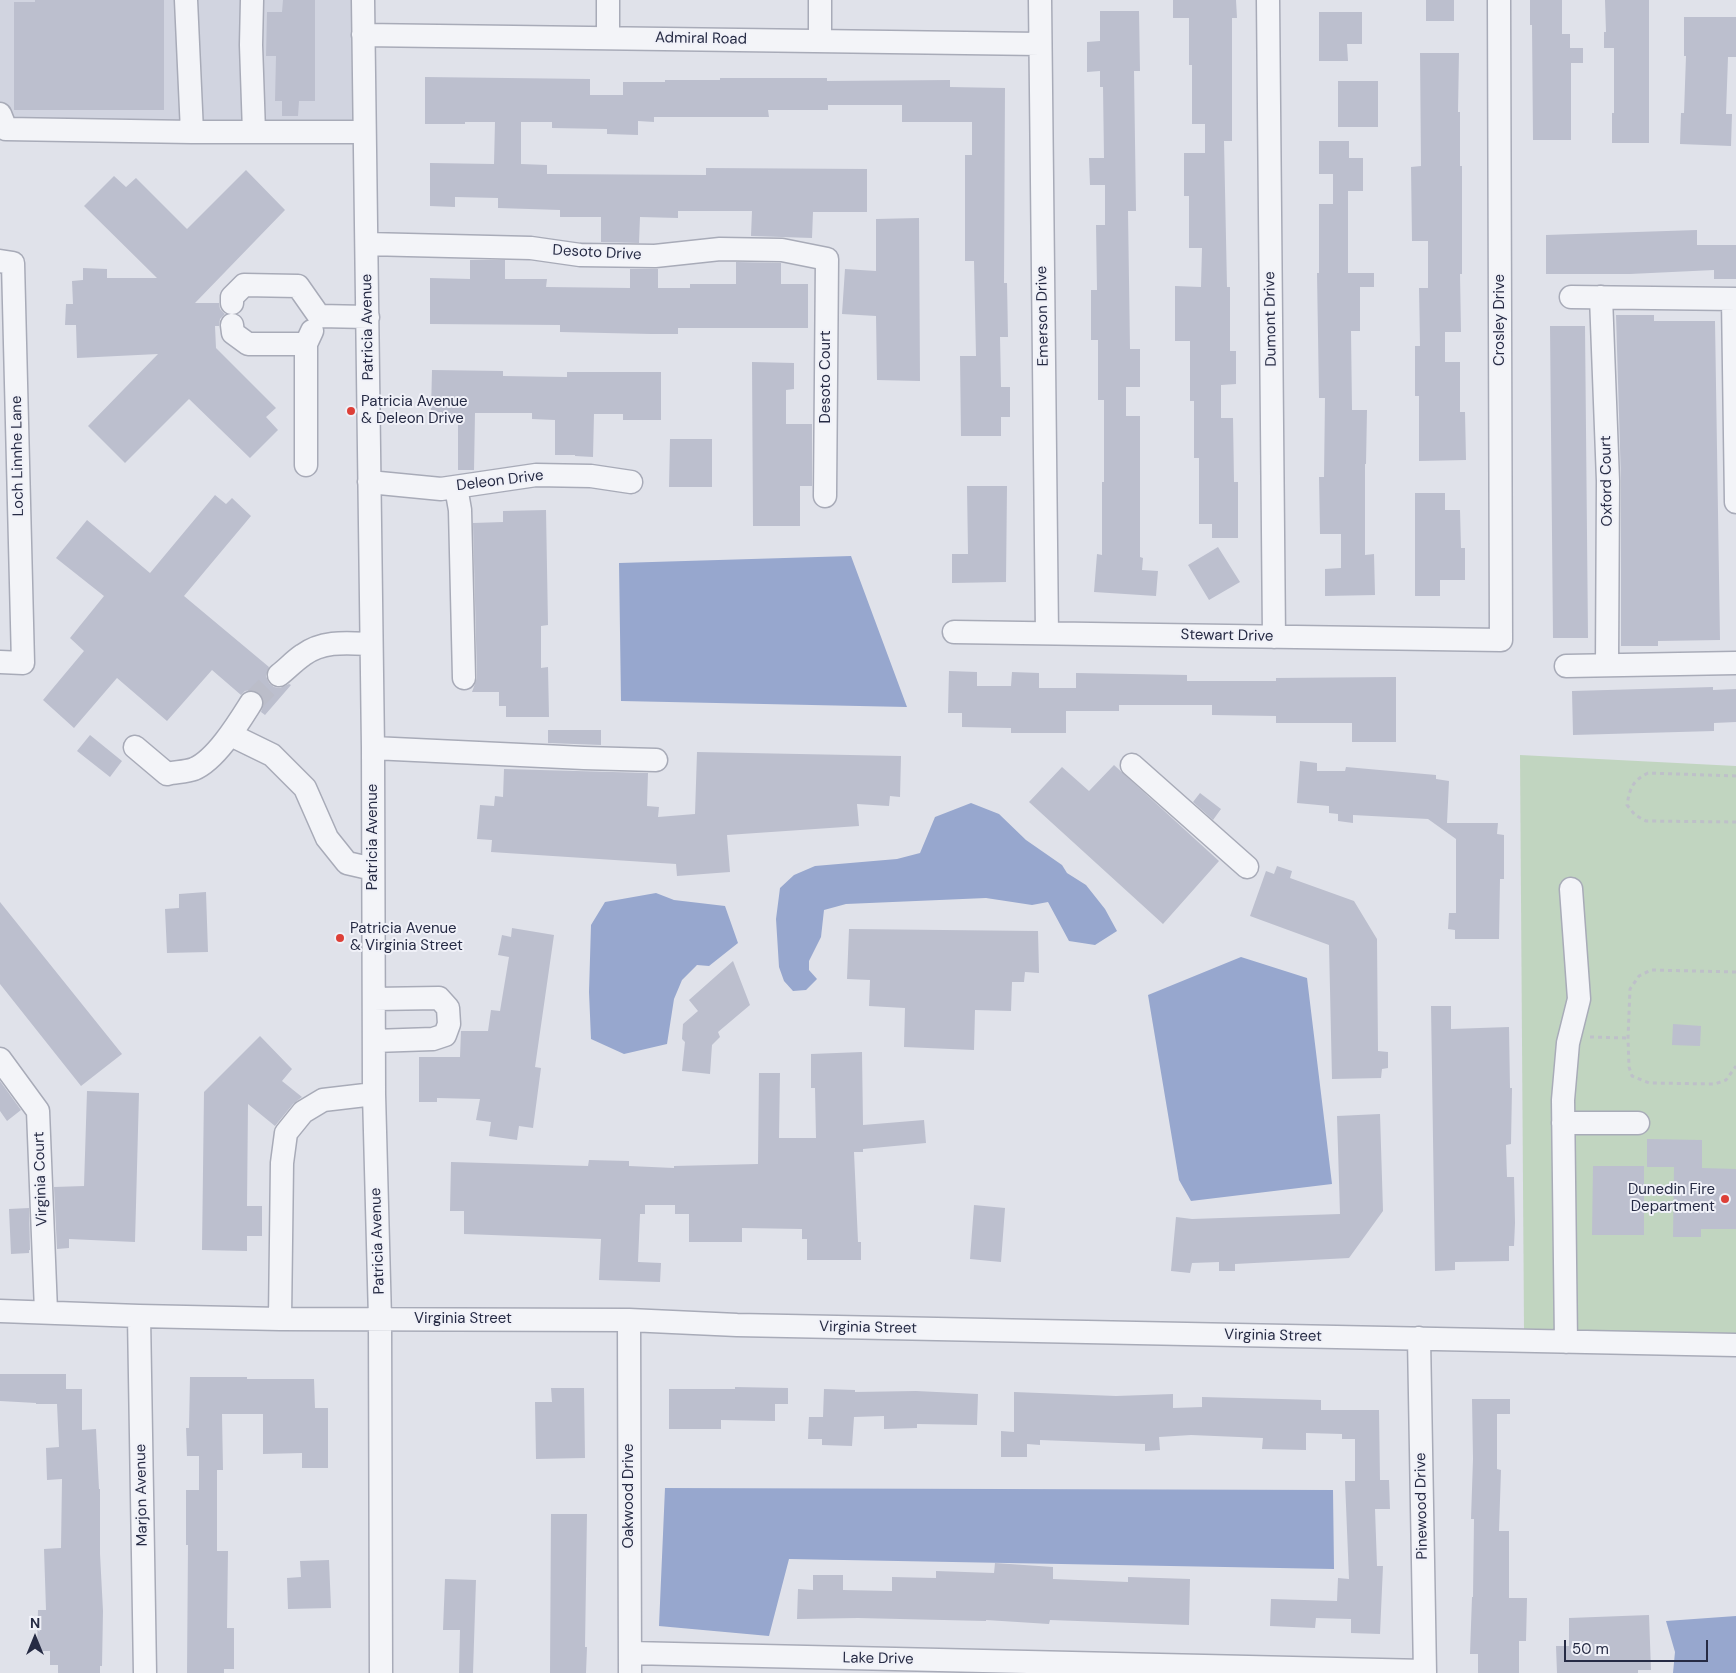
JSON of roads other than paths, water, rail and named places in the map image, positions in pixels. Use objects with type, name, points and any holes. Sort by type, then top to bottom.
[{"type":"street","points":[[186,0],[192,132]]},
{"type":"street","points":[[252,0],[251,45],[254,132]]},
{"type":"street","name":"Patricia Avenue","points":[[363,0],[373,748],[374,1094],[380,1319],[381,1673]]},
{"type":"street","points":[[608,0],[608,37]]},
{"type":"street","points":[[820,0],[820,41]]},
{"type":"street","name":"Emerson Drive","points":[[1040,0],[1046,633]]},
{"type":"street","name":"Dumont Drive","points":[[1268,0],[1274,637]]},
{"type":"street","name":"Crosley Drive","points":[[1499,0],[1500,640]]},
{"type":"street","name":"Admiral Road","points":[[363,35],[1040,44]]},
{"type":"street","points":[[0,114],[6,129],[364,132]]},
{"type":"street","name":"Desoto Drive","points":[[367,244],[531,248],[580,255],[655,256],[720,249],[782,250],[827,259]]},
{"type":"street","name":"Desoto Court","points":[[825,496],[827,259]]},
{"type":"street","name":"Loch Linnhe Lane","points":[[0,261],[14,263],[23,663],[0,662]]},
{"type":"street","points":[[232,303],[232,297],[244,285],[298,286],[319,316]]},
{"type":"street","points":[[1571,296],[1735,299],[1736,502]]},
{"type":"street","name":"Oxford Court","points":[[1601,297],[1608,482],[1607,666]]},
{"type":"street","points":[[319,316],[368,317]]},
{"type":"street","points":[[306,465],[306,344],[319,316]]},
{"type":"street","points":[[232,326],[233,333],[248,344],[306,344]]},
{"type":"street","name":"Deleon Drive","points":[[369,482],[441,489],[536,475],[591,476],[631,482]]},
{"type":"street","points":[[456,486],[460,510],[464,678]]},
{"type":"street","name":"Stewart Drive","points":[[954,632],[1500,640]]},
{"type":"street","points":[[279,675],[303,654],[321,646],[338,643],[371,644]]},
{"type":"street","points":[[1566,666],[1736,663]]},
{"type":"street","points":[[135,747],[166,774],[193,769],[204,763],[231,734],[251,703]]},
{"type":"street","points":[[231,734],[272,755],[305,788],[327,838],[347,863],[373,868]]},
{"type":"street","points":[[373,748],[656,760]]},
{"type":"street","points":[[1132,765],[1247,867]]},
{"type":"street","points":[[1566,1342],[1563,1100],[1570,1037],[1579,999],[1571,889]]},
{"type":"street","points":[[374,999],[439,998],[448,1008],[449,1024],[444,1035],[433,1040],[374,1041]]},
{"type":"street","name":"Virginia Court","points":[[0,1059],[38,1111],[46,1311]]},
{"type":"street","points":[[280,1319],[282,1163],[286,1133],[303,1112],[322,1100],[374,1094]]},
{"type":"street","points":[[1563,1123],[1638,1123]]},
{"type":"street","name":"Virginia Street","points":[[0,1310],[280,1319],[629,1320],[738,1325],[1736,1345]]},
{"type":"street","name":"Marjon Avenue","points":[[140,1316],[145,1673]]},
{"type":"street","name":"Oakwood Drive","points":[[629,1320],[630,1663]]},
{"type":"street","name":"Pinewood Drive","points":[[1419,1338],[1425,1672]]},
{"type":"street","name":"Lake Drive","points":[[630,1663],[1425,1672]]},
{"type":"water","points":[[851,556],[907,707],[621,701],[619,563]]},
{"type":"water","points":[[971,803],[999,814],[1026,840],[1062,865],[1067,873],[1086,885],[1105,909],[1117,931],[1095,945],[1069,941],[1048,902],[1032,905],[986,898],[846,904],[824,910],[821,937],[809,961],[809,970],[817,979],[806,990],[793,991],[784,981],[779,967],[776,919],[780,888],[794,875],[815,866],[897,859],[920,853],[935,817]]},
{"type":"water","points":[[656,893],[674,900],[725,906],[738,943],[709,966],[697,965],[682,980],[674,999],[667,1044],[624,1054],[591,1039],[589,992],[591,925],[605,902]]},
{"type":"water","points":[[1241,957],[1307,978],[1332,1184],[1191,1201],[1179,1180],[1148,995]]},
{"type":"water","points":[[665,1488],[1333,1490],[1334,1569],[789,1559],[769,1636],[659,1626]]},
{"type":"water","points":[[1736,1616],[1736,1673],[1673,1673],[1675,1652],[1666,1621]]},
{"type":"tunnel","points":[[251,703],[279,675]]},
{"type":"place","name":"Patricia Avenue & Deleon Drive","points":[[351,411]]},
{"type":"place","name":"Patricia Avenue & Virginia Street","points":[[340,938]]},
{"type":"place","name":"Dunedin Fire Department","points":[[1725,1199]]}]
